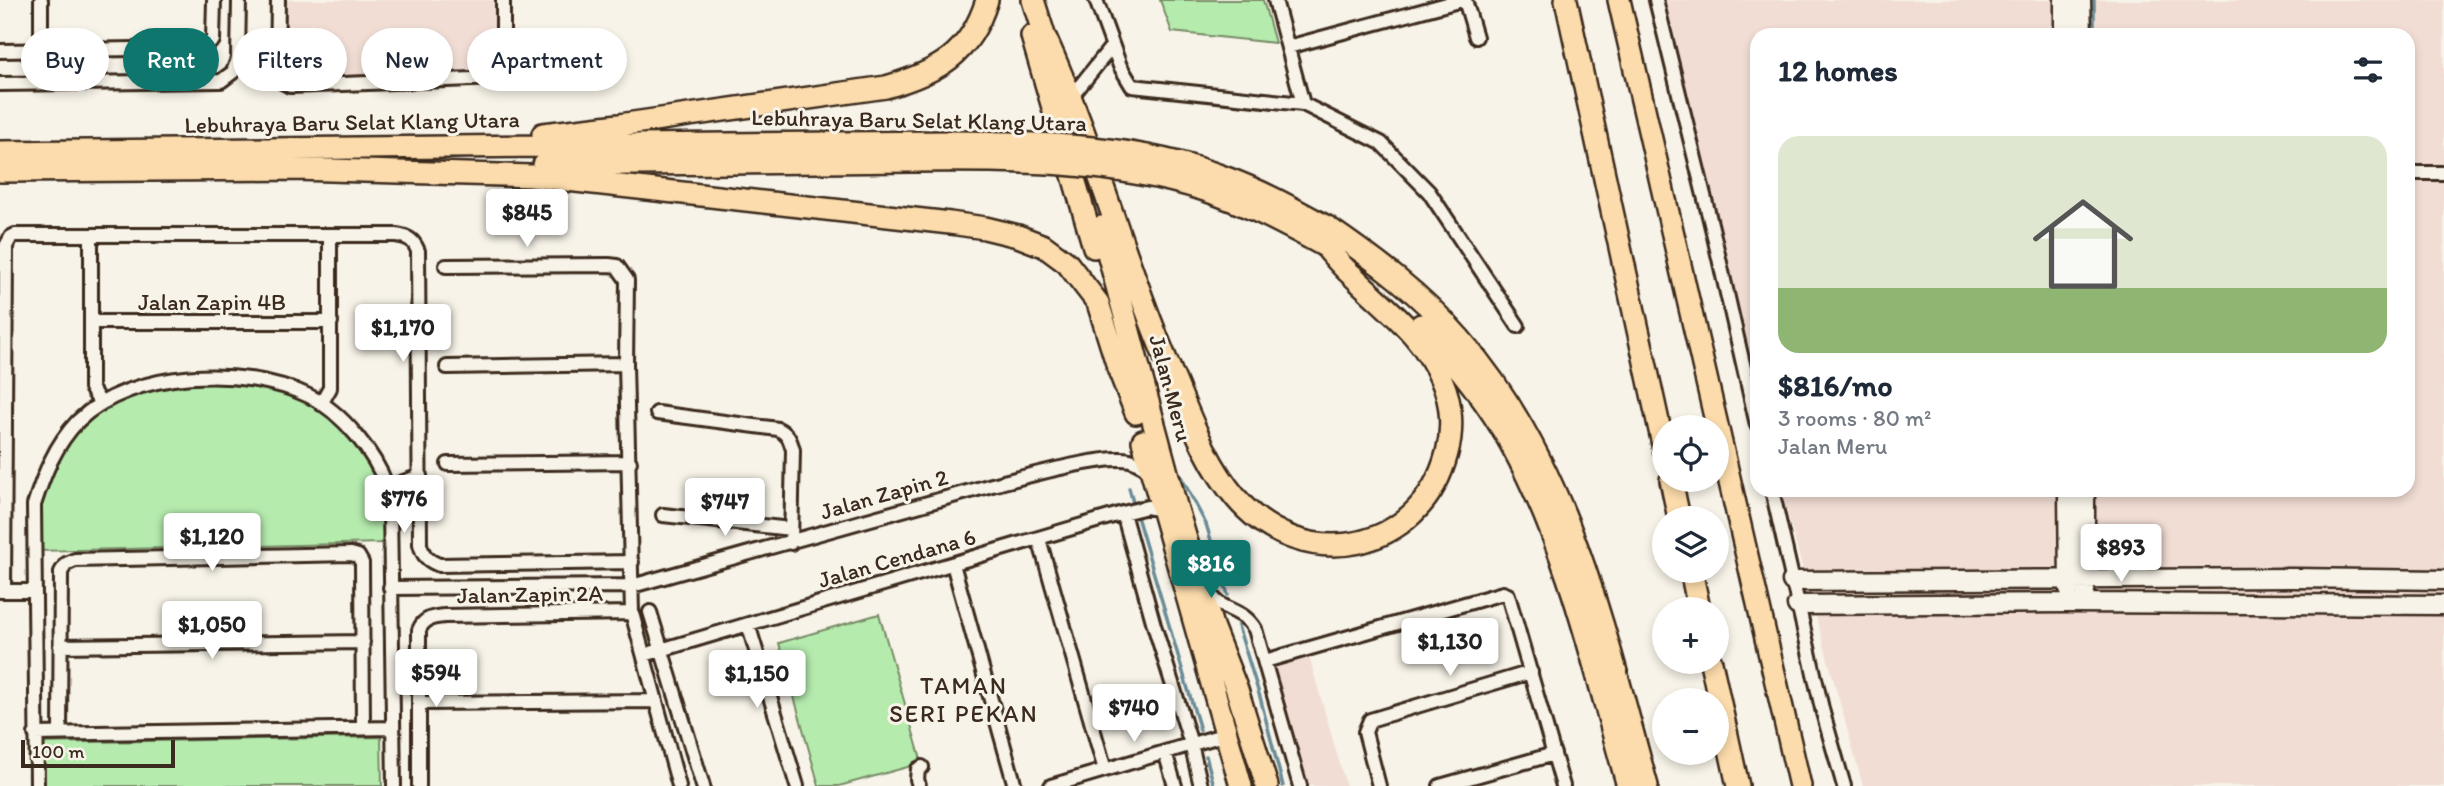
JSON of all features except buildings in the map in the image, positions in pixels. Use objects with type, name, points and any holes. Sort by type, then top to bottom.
[{"type":"highway","points":[[416,147],[619,125],[886,87],[922,77],[956,55],[978,26],[987,0]]},
{"type":"highway","name":"Jalan Meru","points":[[1019,0],[1097,256],[1150,470],[1169,508],[1237,691],[1267,786]]},
{"type":"highway","name":"Jalan Meru","points":[[1033,0],[1108,251],[1169,508],[1241,786]]},
{"type":"highway","points":[[1566,0],[1657,415]]},
{"type":"highway","points":[[1619,0],[1800,786]]},
{"type":"highway","points":[[1046,39],[1072,96],[1135,285],[1213,466],[1237,499],[1252,515],[1271,528],[1292,540],[1334,545],[1361,542],[1390,531],[1423,503],[1436,486],[1444,465],[1450,442],[1451,422],[1444,383],[1418,338],[1398,316],[1353,277],[1326,236]]},
{"type":"highway","name":"Lebuhraya Baru Selat Klang Utara","points":[[0,171],[295,169],[1029,143],[1120,151],[1226,177],[1277,199],[1326,236],[1446,351],[1478,393],[1510,442],[1536,494],[1561,558],[1628,786]]},
{"type":"highway","name":"Lebuhraya Baru Selat Klang Utara","points":[[0,152],[416,147],[729,153]]},
{"type":"highway","points":[[295,169],[531,176],[950,223],[1018,236],[1044,246],[1067,263],[1098,303],[1136,413]]},
{"type":"highway","name":"Lebuhraya Baru Selat Klang Utara","points":[[1326,236],[1375,260],[1419,296],[1460,339],[1488,374],[1527,433],[1577,546],[1647,786]]},
{"type":"highway","points":[[1215,634],[1256,786]]},
{"type":"highway","points":[[1714,674],[1738,786]]},
{"type":"highway","points":[[1228,741],[1235,786]]},
{"type":"street","points":[[41,0],[41,28]]},
{"type":"street","points":[[109,50],[195,49],[209,44],[213,40],[214,0]]},
{"type":"street","points":[[0,84],[222,81],[233,72],[238,59],[239,0]]},
{"type":"street","points":[[278,0],[277,79],[290,86],[499,79],[503,71],[503,0]]},
{"type":"street","points":[[1096,0],[1120,66],[1132,86],[1303,104],[1381,144],[1429,192],[1518,326]]},
{"type":"street","points":[[1275,0],[1303,104]]},
{"type":"street","points":[[1288,47],[1464,0],[1476,37]]},
{"type":"street","points":[[1656,0],[1750,394]]},
{"type":"street","points":[[2064,0],[2064,28]]},
{"type":"street","points":[[2081,0],[2081,28]]},
{"type":"street","points":[[1072,96],[1112,46]]},
{"type":"street","points":[[0,51],[21,51]]},
{"type":"street","points":[[2415,173],[2444,173]]},
{"type":"street","points":[[35,591],[2,591],[8,241],[15,235],[408,237],[415,243],[418,251],[420,544],[423,554],[429,561],[439,565],[632,562]]},
{"type":"street","points":[[91,235],[92,388],[101,404]]},
{"type":"street","points":[[321,404],[330,388],[330,235]]},
{"type":"street","points":[[446,267],[617,267],[627,280],[626,364],[632,613],[679,786]]},
{"type":"street","name":"Jalan Zapin 4B","points":[[93,322],[331,322]]},
{"type":"street","points":[[447,367],[626,364]]},
{"type":"street","points":[[37,786],[34,505],[43,476],[59,445],[79,420],[101,404],[140,385],[181,378],[222,377],[279,384],[321,404],[364,443],[387,488],[390,508],[394,786]]},
{"type":"street","points":[[657,414],[785,432],[790,438],[793,450],[790,543]]},
{"type":"street","name":"Jalan Zapin 2","points":[[390,588],[632,586],[992,485],[1097,461],[1129,460],[1150,470]]},
{"type":"street","points":[[449,464],[630,462]]},
{"type":"street","points":[[387,488],[419,476]]},
{"type":"street","points":[[1774,497],[1823,713],[1844,786]]},
{"type":"street","points":[[2069,497],[2077,580]]},
{"type":"street","points":[[2077,603],[2084,497]]},
{"type":"street","name":"Jalan Cendana 6","points":[[644,655],[1130,512],[1153,507],[1169,508]]},
{"type":"street","points":[[1169,508],[1211,596],[1216,603],[1248,617],[1255,629],[1300,786]]},
{"type":"street","points":[[1130,512],[1154,625],[1191,744],[1201,786]]},
{"type":"street","points":[[663,515],[791,529]]},
{"type":"street","points":[[1038,539],[1105,770]]},
{"type":"street","points":[[60,734],[61,572],[66,564],[75,560],[351,554],[358,556],[362,563],[363,728]]},
{"type":"street","points":[[953,564],[1015,786]]},
{"type":"street","points":[[1792,581],[2444,580]]},
{"type":"street","points":[[1265,661],[1503,593],[1511,599],[1563,786]]},
{"type":"street","points":[[1797,605],[2444,605]]},
{"type":"street","points":[[1215,634],[1219,614],[1236,611]]},
{"type":"street","points":[[650,612],[704,786]]},
{"type":"street","name":"Jalan Zapin 2A","points":[[419,703],[419,630],[422,623],[428,619],[445,616],[632,613]]},
{"type":"street","points":[[748,624],[797,786]]},
{"type":"street","points":[[60,646],[363,642]]},
{"type":"street","points":[[1379,786],[1365,732],[1370,720],[1531,672]]},
{"type":"street","points":[[419,786],[419,703],[655,701]]},
{"type":"street","points":[[35,734],[392,728]]},
{"type":"street","points":[[1051,786],[1191,744],[1228,741]]},
{"type":"street","points":[[1165,752],[1175,786]]},
{"type":"street","points":[[1440,786],[1554,754]]},
{"type":"street","points":[[919,786],[918,769],[922,767]]},
{"type":"shaded area","points":[[282,0],[499,0],[499,28],[467,28],[467,73],[453,74],[453,28],[361,28],[361,77],[347,78],[347,28],[282,28]]},
{"type":"shaded area","points":[[1646,0],[2444,0],[2444,786],[1863,786],[1783,497],[2415,497],[2415,28],[1750,28],[1750,377]]},
{"type":"shaded area","points":[[1308,653],[1346,786],[1304,786],[1270,664]]},
{"type":"green space","points":[[1160,0],[1263,0],[1275,43],[1172,32]]},
{"type":"green space","points":[[222,380],[278,387],[333,417],[361,448],[381,490],[386,509],[383,543],[36,551],[36,505],[61,447],[105,407],[141,388]]},
{"type":"green space","points":[[879,614],[922,763],[839,786],[819,786],[779,643]]},
{"type":"green space","points":[[381,737],[382,786],[41,786],[39,743]]},
{"type":"waterway","points":[[2094,0],[2094,28]]},
{"type":"waterway","points":[[1179,473],[1206,524],[1228,595]]},
{"type":"waterway","points":[[1129,488],[1134,506]]},
{"type":"waterway","points":[[1136,513],[1200,730]]},
{"type":"waterway","points":[[1238,626],[1283,786]]},
{"type":"waterway","points":[[1206,756],[1214,786]]},
{"type":"district","name":"TAMAN SERI PEKAN","points":[[964,699]]}]
